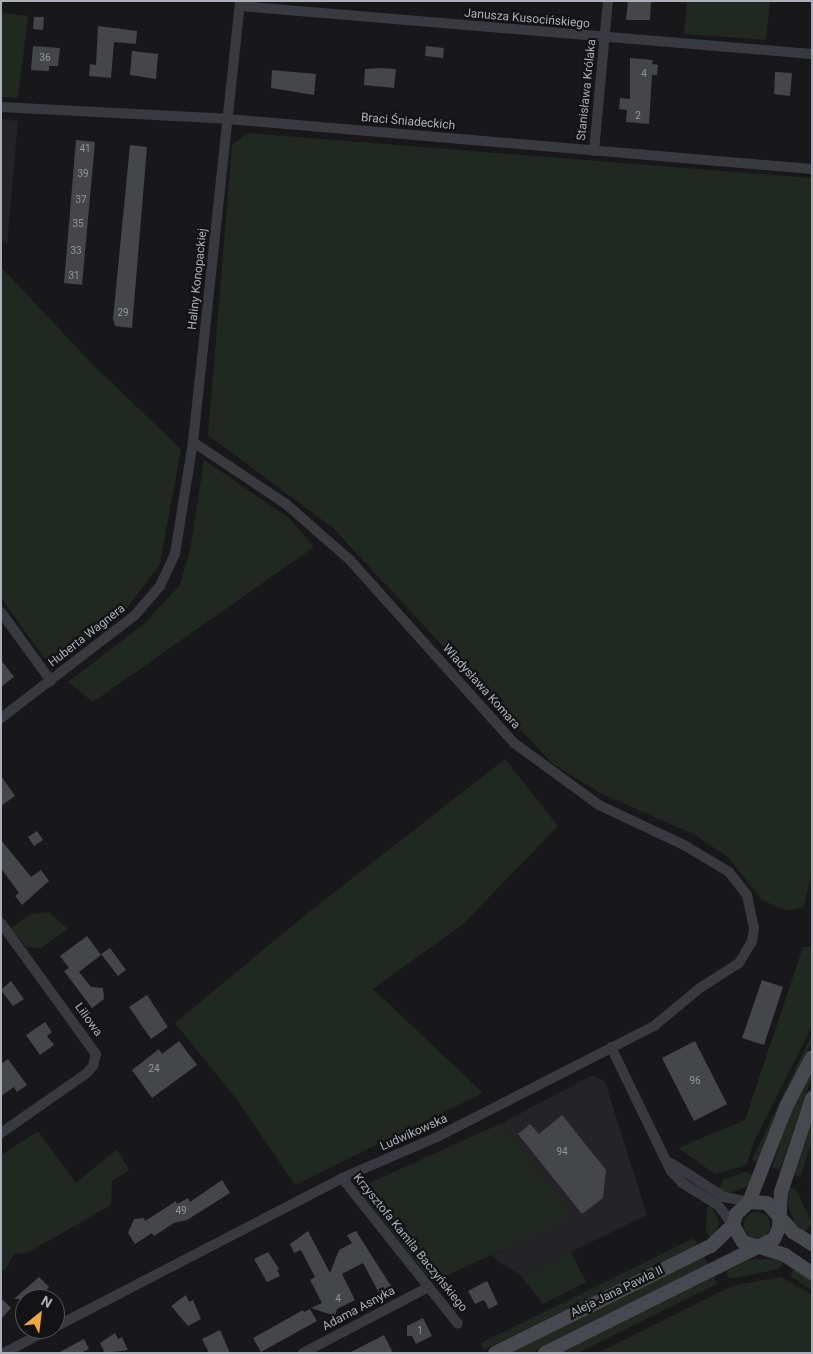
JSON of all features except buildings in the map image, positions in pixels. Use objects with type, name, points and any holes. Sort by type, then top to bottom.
[{"type":"street","name":"Stanisława Królaka","points":[[594,150],[608,1]]},
{"type":"street","name":"Janusza Kusocińskiego","points":[[240,4],[605,38],[812,54]]},
{"type":"street","name":"Haliny Konopackiej","points":[[193,442],[240,4]]},
{"type":"street","name":"Braci Śniadeckich","points":[[1,107],[227,119],[812,168]]},
{"type":"street","name":"Huberta Wagnera","points":[[1,718],[122,627],[160,586],[175,554],[193,442]]},
{"type":"street","name":"Władysława Komara","points":[[193,442],[286,504],[350,560],[514,742],[599,804],[684,845],[729,872],[747,895],[754,928]]},
{"type":"street","points":[[1,612],[51,681]]},
{"type":"street","name":"Liliowa","points":[[1,923],[96,1054],[93,1066],[87,1073],[1,1133]]},
{"type":"street","name":"Ludwikowska","points":[[65,1322],[342,1178],[437,1137],[654,1026],[700,988],[733,968],[747,951],[754,928]]},
{"type":"street","points":[[611,1047],[664,1157],[682,1183],[718,1205],[743,1242],[785,1254],[812,1273]]},
{"type":"street","points":[[733,1225],[739,1209],[748,1202],[786,1107],[812,1057]]},
{"type":"street","points":[[760,1247],[777,1234],[780,1219],[780,1192],[812,1098]]},
{"type":"street","points":[[664,1157],[676,1168],[719,1195],[748,1202],[767,1204],[780,1219],[812,1244]]},
{"type":"street","name":"Krzysztofa Kamila Baczyńskiego","points":[[342,1178],[427,1288],[458,1324]]},
{"type":"street","name":"Aleja Jana Pawła II","points":[[495,1353],[711,1246],[733,1225]]},
{"type":"street","name":"Aleja Jana Pawła II","points":[[545,1353],[760,1247]]},
{"type":"street","name":"Adama Asnyka","points":[[303,1353],[427,1288]]},
{"type":"street","points":[[4,1353],[31,1339]]},
{"type":"shaded area","points":[[687,1],[770,1],[766,40],[684,34]]},
{"type":"shaded area","points":[[1,13],[28,16],[18,98],[1,97]]},
{"type":"shaded area","points":[[1,119],[18,121],[7,244],[1,239]]},
{"type":"shaded area","points":[[247,133],[812,178],[812,870],[804,907],[787,911],[762,900],[728,857],[695,835],[600,793],[552,763],[333,528],[208,435],[232,145]]},
{"type":"shaded area","points":[[1,267],[93,365],[181,449],[160,564],[121,616],[55,664],[48,663],[1,598]]},
{"type":"shaded area","points":[[204,460],[289,518],[314,547],[93,702],[68,682],[145,623],[180,585],[190,550]]},
{"type":"shaded area","points":[[505,759],[558,826],[463,924],[373,989],[483,1093],[295,1185],[238,1101],[175,1023],[309,912]]},
{"type":"shaded area","points":[[48,912],[68,929],[41,948],[26,947],[11,928],[31,914]]},
{"type":"shaded area","points":[[803,947],[812,947],[812,1026],[755,1140],[746,1165],[715,1174],[678,1148],[745,1120]]},
{"type":"shaded area","points":[[812,1034],[812,1042],[775,1116],[759,1163],[752,1160]]},
{"type":"shaded area","points":[[812,1067],[812,1076],[780,1170],[772,1167],[789,1116]]},
{"type":"shaded area","points":[[593,1075],[605,1082],[647,1215],[521,1276],[491,1256],[573,1217],[502,1123]]},
{"type":"shaded area","points":[[812,1118],[812,1143],[800,1177],[793,1175]]},
{"type":"shaded area","points":[[502,1123],[574,1218],[432,1282],[363,1195],[367,1184]]},
{"type":"shaded area","points":[[38,1131],[76,1183],[117,1149],[129,1170],[112,1181],[111,1205],[27,1253],[14,1254],[5,1270],[1,1270],[1,1155]]},
{"type":"shaded area","points":[[746,1172],[755,1176],[746,1187],[729,1193],[718,1189],[724,1179]]},
{"type":"shaded area","points":[[789,1187],[796,1189],[812,1222],[805,1232],[795,1223],[788,1206]]},
{"type":"shaded area","points":[[711,1205],[719,1221],[716,1233],[710,1239],[706,1232],[707,1208]]},
{"type":"shaded area","points":[[757,1212],[766,1216],[770,1225],[766,1234],[757,1238],[748,1234],[744,1225],[748,1216]]},
{"type":"shaded area","points":[[694,1238],[698,1245],[484,1350],[481,1343]]},
{"type":"shaded area","points":[[571,1252],[586,1282],[543,1304],[521,1276]]},
{"type":"shaded area","points":[[704,1256],[708,1265],[532,1353],[510,1353]]},
{"type":"shaded area","points":[[772,1259],[784,1262],[779,1269],[729,1279],[726,1271],[749,1260]]},
{"type":"shaded area","points":[[794,1268],[812,1280],[812,1290],[790,1276]]},
{"type":"shaded area","points":[[714,1277],[717,1284],[578,1353],[560,1353]]},
{"type":"shaded area","points":[[781,1277],[812,1294],[812,1353],[598,1353],[732,1286]]}]
